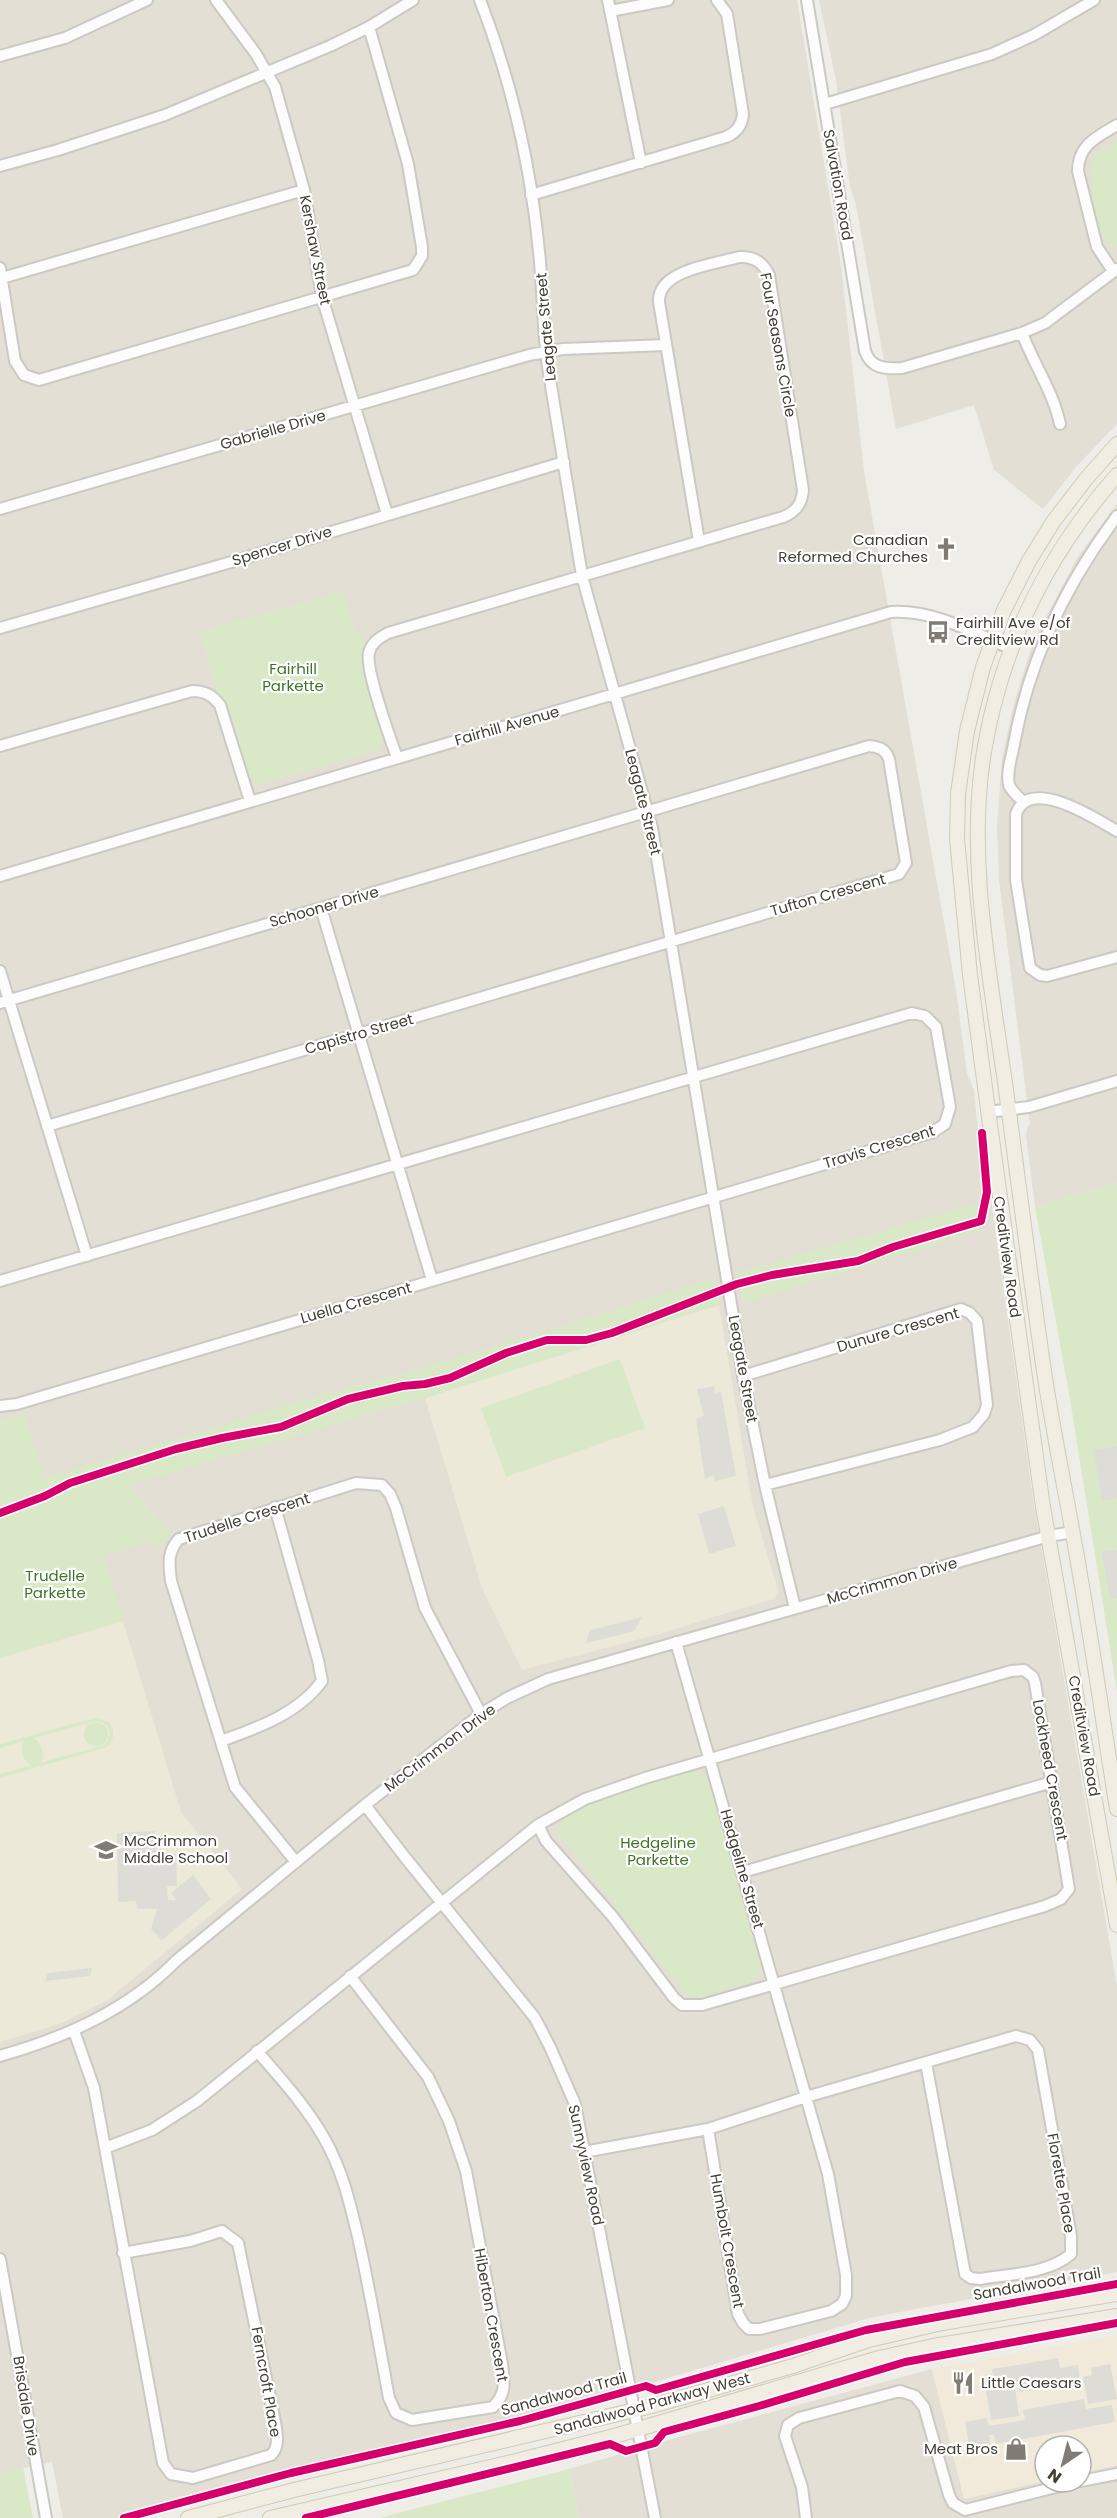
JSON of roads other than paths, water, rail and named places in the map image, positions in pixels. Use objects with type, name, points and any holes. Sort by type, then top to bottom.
[{"type":"main road","name":"Creditview Road","points":[[1117,444],[1072,496],[1039,545],[1004,610],[973,701],[963,750],[958,794],[957,839],[970,975],[1011,1286],[1049,1536],[1117,1925]]},
{"type":"main road","name":"Creditview Road","points":[[1117,475],[1095,500],[1059,551],[1036,592],[1012,649],[994,702],[984,748],[978,823],[982,912],[1046,1383],[1073,1532],[1117,1809]]},
{"type":"main road","name":"Sandalwood Parkway West","points":[[188,2518],[294,2490],[635,2410],[793,2366],[869,2340],[942,2323],[1117,2294]]},
{"type":"main road","name":"Sandalwood Parkway West","points":[[270,2518],[512,2462],[638,2429],[844,2368],[933,2346],[1117,2316]]},
{"type":"main road","points":[[933,2346],[934,2335],[942,2323]]},
{"type":"street","points":[[0,56],[65,38],[147,0]]},
{"type":"street","name":"Kershaw Street","points":[[216,0],[256,54],[275,87],[304,190],[322,297],[387,514]]},
{"type":"street","points":[[0,166],[141,125],[330,46],[369,27],[413,0]]},
{"type":"street","name":"Leagate Street","points":[[480,0],[512,93],[531,195],[540,262],[546,352],[582,576],[648,811],[672,941],[712,1198],[743,1376],[765,1485],[795,1608]]},
{"type":"street","points":[[641,163],[609,5],[668,0]]},
{"type":"street","points":[[531,195],[734,133],[741,124],[743,114],[727,14],[717,0]]},
{"type":"street","name":"Salvation Road","points":[[807,0],[868,359],[887,369],[902,368],[1023,333]]},
{"type":"street","points":[[825,104],[993,54],[1034,35],[1094,0]]},
{"type":"street","points":[[304,190],[1,273],[15,361],[24,375],[39,380],[413,270],[422,256],[421,233],[408,164],[369,27]]},
{"type":"street","points":[[1060,424],[1055,401],[1030,354],[1023,333],[1045,323],[1115,270],[1096,247],[1078,171],[1078,160],[1082,150],[1091,140],[1117,125]]},
{"type":"street","name":"Four Seasons Circle","points":[[397,758],[368,662],[373,644],[388,633],[788,515],[796,509],[802,498],[803,490],[769,275],[765,268],[753,258],[739,257],[678,274],[661,288],[659,297],[699,541]]},
{"type":"street","name":"Gabrielle Drive","points":[[0,509],[529,354],[563,349],[666,345]]},
{"type":"street","name":"Spencer Drive","points":[[0,628],[235,561],[564,462]]},
{"type":"street","points":[[1024,802],[1012,790],[1008,777],[1018,720],[1030,678],[1063,600],[1089,555],[1117,516]]},
{"type":"street","name":"Fairhill Avenue","points":[[0,876],[891,612],[907,611],[930,616],[1012,649]]},
{"type":"street","points":[[0,746],[199,691],[210,694],[220,705],[250,801]]},
{"type":"street","name":"Tufton Crescent","points":[[648,811],[869,746],[886,751],[890,759],[906,863],[899,874],[672,941]]},
{"type":"street","points":[[1117,831],[1058,802],[1035,798],[1018,807],[1016,814],[1015,853],[1019,902],[1030,968],[1040,975],[1047,976],[1117,957]]},
{"type":"street","name":"Schooner Drive","points":[[4,1001],[648,811]]},
{"type":"street","points":[[321,908],[432,1280]]},
{"type":"street","name":"Capistro Street","points":[[47,1126],[672,941]]},
{"type":"street","points":[[0,971],[4,1001],[47,1126],[87,1256]]},
{"type":"street","name":"Travis Crescent","points":[[694,1076],[912,1013],[925,1016],[936,1027],[950,1107],[945,1124],[933,1132],[712,1198]]},
{"type":"street","points":[[0,1281],[694,1076]]},
{"type":"street","points":[[988,1112],[1029,1107],[1117,1081]]},
{"type":"street","name":"Luella Crescent","points":[[0,1406],[17,1404],[712,1198]]},
{"type":"street","name":"Dunure Crescent","points":[[743,1376],[961,1309],[970,1313],[976,1321],[987,1405],[984,1414],[973,1426],[940,1440],[765,1485]]},
{"type":"street","name":"Trudelle Crescent","points":[[297,1862],[235,1787],[171,1581],[169,1560],[171,1550],[179,1539],[356,1483],[382,1485],[390,1494],[396,1508],[424,1608],[481,1714]]},
{"type":"street","points":[[221,1741],[270,1723],[314,1692],[322,1681],[275,1507]]},
{"type":"street","name":"McCrimmon Drive","points":[[0,2056],[39,2045],[74,2031],[120,2007],[162,1975],[177,1960],[366,1805],[481,1714],[507,1698],[548,1679],[1049,1536],[1073,1532]]},
{"type":"street","name":"Hedgeline Street","points":[[676,1642],[806,2097]]},
{"type":"street","name":"Lockheed Crescent","points":[[711,1761],[1011,1671],[1024,1670],[1033,1677],[1035,1683],[1069,1880],[1069,1889],[1061,1899],[1045,1906],[774,1983]]},
{"type":"street","points":[[105,2148],[152,2130],[197,2101],[441,1901],[538,1825],[585,1799],[645,1778],[711,1761]]},
{"type":"street","points":[[743,1872],[1052,1782]]},
{"type":"street","name":"Sunnyview Road","points":[[366,1805],[404,1856],[535,2018],[574,2104],[655,2518]]},
{"type":"street","points":[[538,1825],[546,1841],[613,1917],[674,1998],[682,2005],[702,2005],[774,1983]]},
{"type":"street","name":"Hiberton Crescent","points":[[257,2051],[299,2100],[324,2138],[335,2160],[347,2192],[363,2259],[389,2398],[396,2413],[412,2420],[493,2407],[501,2399],[504,2390],[502,2364],[466,2171],[449,2121],[428,2077],[350,1976]]},
{"type":"street","name":"Ferncroft Place","points":[[74,2031],[94,2088],[123,2253],[163,2463],[171,2474],[193,2478],[271,2455],[277,2443],[274,2417],[238,2243],[222,2231],[190,2241],[123,2253]]},
{"type":"street","name":"Florette Place","points":[[584,2152],[708,2128],[806,2097],[1016,2036],[1030,2040],[1038,2050],[1071,2236],[1071,2254],[1067,2258],[1052,2266],[980,2279],[971,2278],[965,2274],[927,2062]]},
{"type":"street","name":"Humbolt Crescent","points":[[708,2128],[738,2314],[743,2324],[749,2329],[760,2329],[831,2311],[842,2304],[846,2296],[846,2275],[828,2174],[806,2097]]},
{"type":"street","name":"Brisdale Drive","points":[[0,2259],[46,2518]]},
{"type":"street","points":[[806,2518],[802,2487],[785,2436],[788,2425],[799,2418],[900,2391],[915,2396],[924,2407],[953,2503],[965,2510],[1033,2493]]},
{"type":"street","points":[[1093,2479],[1117,2474]]},
{"type":"place","name":"Canadian Reformed Churches","points":[[946,549]]},
{"type":"place","name":"Fairhill Ave e/of Creditview Rd","points":[[938,632]]},
{"type":"place","name":"McCrimmon Middle School","points":[[106,1850]]},
{"type":"place","name":"Little Caesars","points":[[963,2383]]},
{"type":"place","name":"Meat Bros","points":[[1016,2449]]},
{"type":"park label","name":"Fairhill Parkette","points":[[293,678]]},
{"type":"park label","name":"Trudelle Parkette","points":[[55,1584]]},
{"type":"park label","name":"Hedgeline Parkette","points":[[658,1852]]}]
